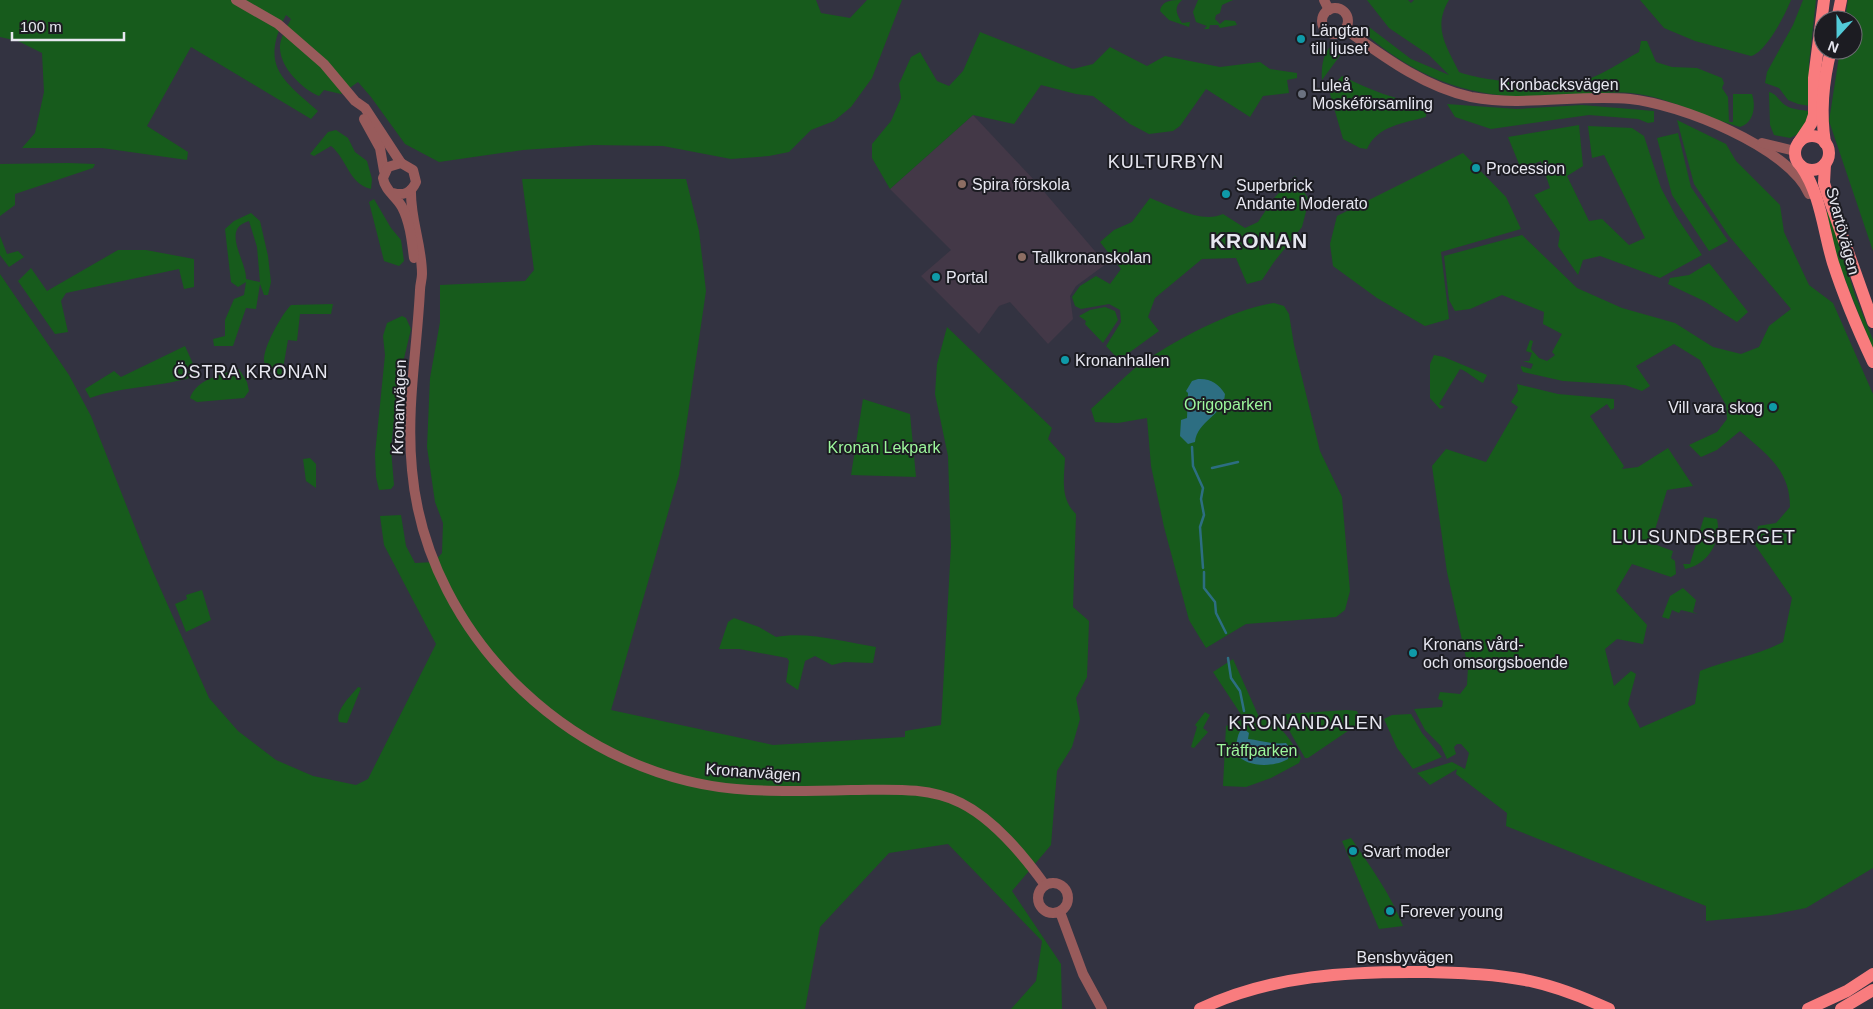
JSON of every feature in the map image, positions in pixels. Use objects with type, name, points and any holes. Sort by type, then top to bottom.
[{"type":"main road","points":[[1818,115],[1797,146],[1795,158],[1801,166],[1812,170],[1825,164],[1829,153],[1818,115],[1817,42],[1824,0]]},
{"type":"main road","points":[[1819,99],[1829,60]]},
{"type":"main road","points":[[1797,146],[1811,136],[1819,138],[1825,143]]},
{"type":"main road","name":"Svartövägen","points":[[1825,164],[1826,188],[1873,322]]},
{"type":"main road","name":"Svartövägen","points":[[1801,166],[1816,193],[1826,237],[1844,295],[1873,362]]},
{"type":"main road","name":"Bensbyvägen","points":[[1200,1009],[1220,1001],[1297,979],[1385,972],[1512,978],[1558,988],[1609,1009]]},
{"type":"main road","points":[[1808,1009],[1847,991],[1873,974]]},
{"type":"main road","points":[[1840,1009],[1873,990]]},
{"type":"street","points":[[236,0],[278,24],[324,64],[364,108],[401,163]]},
{"type":"street","points":[[1324,0],[1329,10]]},
{"type":"street","points":[[1338,9],[1344,12],[1348,21],[1345,29],[1333,34],[1324,28],[1323,17],[1329,10],[1338,9]]},
{"type":"street","name":"Kronbacksvägen","points":[[1345,29],[1414,75],[1469,96],[1522,102],[1629,99],[1658,103],[1754,141],[1782,161],[1801,179],[1826,237]]},
{"type":"street","points":[[355,100],[380,148],[384,184],[393,194],[404,194],[411,190],[416,182],[415,175],[410,167],[401,163],[392,164],[384,171]]},
{"type":"street","name":"Kronbacksvägen","points":[[1754,141],[1797,146]]},
{"type":"street","name":"Kronanvägen","points":[[411,190],[411,206],[422,275],[410,436],[416,501],[435,564],[457,608],[477,639],[520,689],[568,728],[597,746],[640,766],[687,781],[746,790],[919,791],[952,799],[985,819],[1033,869],[1045,885]]},
{"type":"street","name":"Kronanvägen","points":[[393,194],[406,216],[420,289]]},
{"type":"street","points":[[1055,884],[1066,891],[1067,904],[1060,912],[1047,912],[1039,906],[1038,896],[1045,885],[1055,884]]},
{"type":"street","points":[[1060,912],[1083,974],[1102,1009]]},
{"type":"shaded area","name":"Tallkronanskolan","points":[[973,115],[1034,180],[1106,264],[1076,286],[1070,296],[1073,319],[1048,344],[1010,302],[999,306],[979,334],[921,276],[951,250],[890,189]]},
{"type":"green space","points":[[0,0],[816,0],[821,13],[850,18],[867,0],[902,0],[872,78],[851,107],[834,121],[811,130],[789,152],[769,156],[731,159],[663,146],[593,145],[523,150],[439,162],[405,144],[358,82],[341,94],[324,90],[319,96],[299,83],[288,70],[281,56],[281,41],[291,19],[286,15],[278,32],[275,59],[278,70],[285,80],[318,111],[311,119],[191,47],[147,126],[188,152],[187,160],[102,148],[22,148],[35,133],[44,92],[42,53],[18,41],[0,37]]},
{"type":"green space","points":[[1182,0],[1177,8],[1177,14],[1182,23],[1190,22],[1189,27],[1169,20],[1160,11],[1165,3]]},
{"type":"green space","points":[[1198,0],[1233,0],[1222,5],[1220,13],[1216,15],[1215,19],[1220,24],[1225,20],[1235,21],[1237,25],[1220,28],[1218,25],[1210,25],[1209,29],[1204,29],[1207,26],[1196,22],[1193,12]]},
{"type":"green space","points":[[1367,0],[1408,0],[1411,3],[1414,0],[1449,0],[1442,20],[1443,37],[1459,72],[1471,76],[1540,84],[1558,84],[1585,80],[1606,71],[1639,52],[1641,41],[1647,41],[1656,62],[1672,67],[1697,68],[1722,78],[1724,83],[1722,88],[1728,97],[1729,122],[1733,122],[1733,94],[1752,94],[1753,114],[1745,125],[1740,127],[1672,103],[1631,93],[1517,97],[1469,90],[1425,74],[1404,62],[1363,32],[1369,27],[1411,59],[1449,75],[1429,55],[1389,28]]},
{"type":"green space","points":[[1640,0],[1791,0],[1769,40],[1763,48],[1751,56],[1695,41],[1664,28]]},
{"type":"green space","points":[[1803,0],[1816,0],[1815,10],[1813,10],[1809,63],[1810,106],[1788,100],[1779,88],[1765,83],[1767,72],[1793,25]]},
{"type":"green space","points":[[1848,0],[1873,0],[1873,251],[1829,121],[1838,60],[1863,60],[1863,10],[1846,10]]},
{"type":"green space","points":[[980,32],[1073,69],[1093,64],[1110,47],[1147,66],[1165,56],[1220,67],[1260,62],[1270,69],[1297,73],[1297,78],[1287,80],[1289,93],[1263,96],[1250,117],[1206,89],[1180,126],[1173,131],[1149,134],[1130,124],[1093,96],[1076,94],[1041,85],[1014,124],[973,115],[890,189],[872,158],[872,144],[891,121],[901,98],[899,84],[911,57],[920,52],[937,81],[949,86],[963,71]]},
{"type":"green space","points":[[1335,43],[1347,46],[1322,80],[1325,54]]},
{"type":"green space","points":[[1342,76],[1383,94],[1427,105],[1426,117],[1384,130],[1377,135],[1367,149],[1360,148],[1343,139],[1330,94],[1333,85]]},
{"type":"green space","points":[[1769,92],[1774,94],[1788,107],[1810,111],[1802,132],[1790,138],[1774,135],[1770,125]]},
{"type":"green space","points":[[1447,104],[1517,109],[1582,105],[1654,111],[1654,122],[1648,123],[1638,119],[1589,115],[1491,129],[1455,117]]},
{"type":"green space","points":[[1677,120],[1726,144],[1736,161],[1780,205],[1784,232],[1809,285],[1833,303],[1873,394],[1873,868],[1806,908],[1771,915],[1706,921],[1706,906],[1506,826],[1507,813],[1456,774],[1457,769],[1430,785],[1417,773],[1452,762],[1465,769],[1469,753],[1461,744],[1457,744],[1454,747],[1456,754],[1447,759],[1441,746],[1425,730],[1414,709],[1442,707],[1443,701],[1438,699],[1440,692],[1460,694],[1467,685],[1468,667],[1447,572],[1432,466],[1446,449],[1486,462],[1518,407],[1511,402],[1518,391],[1517,384],[1558,394],[1614,399],[1614,408],[1611,410],[1607,404],[1590,416],[1624,466],[1622,469],[1638,467],[1668,448],[1693,486],[1667,490],[1651,543],[1673,551],[1671,558],[1675,561],[1676,574],[1671,577],[1632,564],[1616,591],[1647,625],[1643,644],[1617,639],[1605,649],[1614,686],[1631,671],[1636,674],[1628,704],[1640,728],[1695,704],[1700,671],[1762,651],[1783,642],[1792,598],[1755,545],[1758,526],[1776,523],[1790,507],[1786,482],[1775,463],[1740,431],[1717,450],[1701,457],[1689,445],[1717,432],[1727,419],[1726,405],[1700,360],[1674,344],[1636,366],[1650,386],[1642,391],[1625,385],[1563,381],[1523,372],[1521,366],[1531,369],[1533,364],[1523,361],[1529,361],[1532,353],[1526,351],[1530,340],[1533,341],[1531,349],[1539,358],[1547,361],[1555,355],[1552,352],[1562,334],[1543,324],[1544,312],[1502,295],[1470,309],[1455,311],[1449,300],[1444,256],[1522,235],[1577,288],[1622,308],[1675,323],[1713,347],[1741,354],[1759,347],[1769,326],[1791,309],[1729,236],[1694,184]]},
{"type":"green space","points":[[1579,125],[1583,166],[1567,176],[1589,221],[1602,219],[1629,245],[1645,238],[1604,155],[1592,158],[1588,126],[1632,128],[1644,136],[1661,188],[1676,216],[1702,255],[1660,278],[1600,256],[1583,260],[1578,275],[1558,246],[1560,233],[1534,195],[1550,188],[1541,161],[1521,169],[1508,137]]},
{"type":"green space","points":[[336,130],[348,138],[355,152],[367,161],[372,179],[371,189],[353,177],[331,146],[314,156],[310,154],[328,132]]},
{"type":"green space","points":[[1678,133],[1691,187],[1728,241],[1709,251],[1672,195],[1657,138]]},
{"type":"green space","points":[[1463,153],[1506,197],[1521,229],[1441,252],[1449,319],[1425,326],[1377,298],[1333,266],[1330,244],[1337,216]]},
{"type":"green space","points":[[0,164],[95,164],[93,168],[15,194],[15,205],[0,216]]},
{"type":"green space","points":[[1295,176],[1309,200],[1302,227],[1262,280],[1247,284],[1236,258],[1202,259],[1155,298],[1148,317],[1159,331],[1119,360],[1106,346],[1121,322],[1120,310],[1109,304],[1081,309],[1075,306],[1072,297],[1080,286],[1096,276],[1110,284],[1121,269],[1100,242],[1114,230],[1132,222],[1150,198],[1186,213],[1206,217],[1215,217],[1223,214],[1245,228],[1258,222],[1274,198]]},
{"type":"green space","points":[[522,179],[686,179],[699,231],[706,291],[679,475],[611,710],[773,745],[905,737],[905,731],[941,725],[951,546],[948,456],[935,394],[937,364],[947,327],[1052,428],[1048,439],[1065,458],[1065,495],[1067,502],[1076,514],[1073,607],[1089,621],[1087,677],[1076,698],[1080,719],[1072,747],[1057,771],[1051,845],[1012,891],[1061,964],[1062,1009],[1011,1009],[1036,981],[1042,941],[948,844],[889,853],[820,927],[805,1009],[0,1009],[0,274],[69,375],[91,416],[150,565],[209,698],[238,731],[276,760],[313,776],[356,785],[368,779],[436,644],[384,545],[380,516],[401,515],[406,546],[415,563],[434,562],[442,553],[443,523],[435,502],[427,447],[430,378],[440,322],[440,285],[525,281],[534,270]]},
{"type":"green space","points":[[374,199],[391,228],[401,240],[404,261],[399,266],[384,261],[369,202]]},
{"type":"green space","points":[[1829,211],[1855,295],[1873,340],[1873,350],[1836,257],[1824,213]]},
{"type":"green space","points":[[251,213],[260,221],[268,256],[271,282],[268,295],[264,295],[260,284],[256,309],[246,308],[233,346],[214,346],[213,339],[225,336],[225,320],[234,299],[244,295],[246,282],[238,287],[231,282],[225,229],[234,221]],"holes":[[[249,221],[257,247],[260,282],[246,279],[236,238],[236,231],[241,225]]]},
{"type":"green space","points":[[0,236],[7,254],[18,251],[24,257],[9,267],[0,255]]},
{"type":"green space","points":[[118,250],[146,250],[194,259],[194,287],[184,289],[179,269],[66,293],[61,301],[68,332],[55,334],[18,281],[31,268],[47,291]]},
{"type":"green space","points":[[1709,263],[1748,312],[1737,322],[1704,301],[1668,284],[1670,278],[1689,275]]},
{"type":"green space","name":"Origoparken","points":[[1274,303],[1284,306],[1289,314],[1294,345],[1320,451],[1342,497],[1350,591],[1345,610],[1336,617],[1246,624],[1206,648],[1189,620],[1164,527],[1151,466],[1147,418],[1118,423],[1095,422],[1091,409],[1139,365],[1168,346],[1222,319],[1258,306]]},
{"type":"green space","points":[[333,304],[331,314],[300,314],[297,341],[288,340],[282,374],[279,378],[270,371],[264,361],[265,355],[278,323],[287,309],[291,305]]},
{"type":"green space","points":[[1105,307],[1115,311],[1118,320],[1103,343],[1085,324],[1086,321],[1079,316],[1090,310]]},
{"type":"green space","points":[[402,316],[406,318],[411,329],[397,388],[391,449],[394,485],[391,489],[379,490],[376,477],[375,454],[385,355],[383,336],[387,323]]},
{"type":"green space","points":[[185,346],[198,375],[90,398],[85,389],[114,371],[121,377]]},
{"type":"green space","points":[[1434,355],[1444,357],[1487,375],[1483,383],[1460,369],[1439,404],[1444,407],[1440,409],[1430,398],[1430,364]]},
{"type":"green space","points":[[239,369],[247,382],[249,391],[244,398],[197,402],[190,398],[198,386],[204,382]]},
{"type":"green space","name":"Kronan Lekpark","points":[[863,399],[910,414],[916,477],[851,475]]},
{"type":"green space","points":[[310,458],[316,464],[316,488],[306,481],[303,459]]},
{"type":"green space","points":[[1704,517],[1717,519],[1718,527],[1715,543],[1707,557],[1693,567],[1685,569],[1683,564],[1690,564]]},
{"type":"green space","points":[[1683,588],[1696,600],[1693,612],[1698,614],[1681,610],[1679,613],[1672,610],[1669,619],[1662,617],[1670,596]]},
{"type":"green space","points":[[202,590],[211,620],[186,632],[175,604],[187,599],[186,595]]},
{"type":"green space","points":[[734,618],[759,627],[776,637],[813,636],[876,647],[873,663],[844,662],[832,665],[815,656],[805,661],[798,690],[786,682],[789,661],[787,658],[739,649],[719,649],[728,622]]},
{"type":"green space","name":"Träffparken","points":[[1233,659],[1259,717],[1279,728],[1289,738],[1301,758],[1299,763],[1271,778],[1246,787],[1223,786],[1226,726],[1244,719],[1213,672]]},
{"type":"green space","points":[[358,687],[361,688],[347,723],[339,722],[338,717],[341,708]]},
{"type":"green space","points":[[1357,711],[1361,722],[1308,758],[1305,758],[1285,723],[1288,721],[1285,716],[1286,714]]},
{"type":"green space","points":[[1205,712],[1210,715],[1203,728],[1208,732],[1194,748],[1191,747],[1197,727],[1195,725]]},
{"type":"green space","points":[[1411,714],[1422,733],[1442,757],[1413,769],[1397,748],[1384,719],[1392,715]]},
{"type":"green space","points":[[1351,838],[1386,891],[1403,926],[1379,929],[1342,841]]},
{"type":"water","points":[[1198,379],[1214,382],[1220,387],[1225,394],[1224,401],[1216,413],[1200,429],[1195,442],[1188,444],[1180,436],[1181,420],[1187,418],[1188,393],[1186,391],[1192,381]]},
{"type":"water","points":[[1243,728],[1249,733],[1248,739],[1271,743],[1286,743],[1289,747],[1288,759],[1275,764],[1258,765],[1238,756],[1235,750],[1238,735]]},
{"type":"waterway","points":[[1192,447],[1193,466],[1203,488],[1201,499],[1204,515],[1200,527],[1203,568]]},
{"type":"waterway","points":[[1212,468],[1238,462]]},
{"type":"waterway","points":[[1204,572],[1204,588],[1215,602],[1216,613],[1226,633]]},
{"type":"waterway","points":[[1228,658],[1231,678],[1240,691],[1244,711]]},
{"type":"waterway","points":[[1243,728],[1244,723]]},
{"type":"place","name":"Längtan till ljuset","points":[[1301,39]]},
{"type":"place","name":"Luleå Moskéförsamling","points":[[1302,94]]},
{"type":"place","name":"Procession","points":[[1476,168]]},
{"type":"place","name":"Spira förskola","points":[[962,184]]},
{"type":"place","name":"Superbrick Andante Moderato","points":[[1226,194]]},
{"type":"place","name":"Tallkronanskolan","points":[[1022,257]]},
{"type":"place","name":"Portal","points":[[936,277]]},
{"type":"place","name":"Kronanhallen","points":[[1065,360]]},
{"type":"place","name":"Vill vara skog","points":[[1773,407]]},
{"type":"place","name":"Kronans vård- och omsorgsboende","points":[[1413,653]]},
{"type":"place","name":"Svart moder","points":[[1353,851]]},
{"type":"place","name":"Forever young","points":[[1390,911]]},
{"type":"district","name":"KULTURBYN","points":[[1166,162]]},
{"type":"district","name":"KRONAN","points":[[1259,240]]},
{"type":"district","name":"ÖSTRA KRONAN","points":[[251,372]]},
{"type":"district","name":"LULSUNDSBERGET","points":[[1704,537]]},
{"type":"district","name":"KRONANDALEN","points":[[1306,722]]}]
